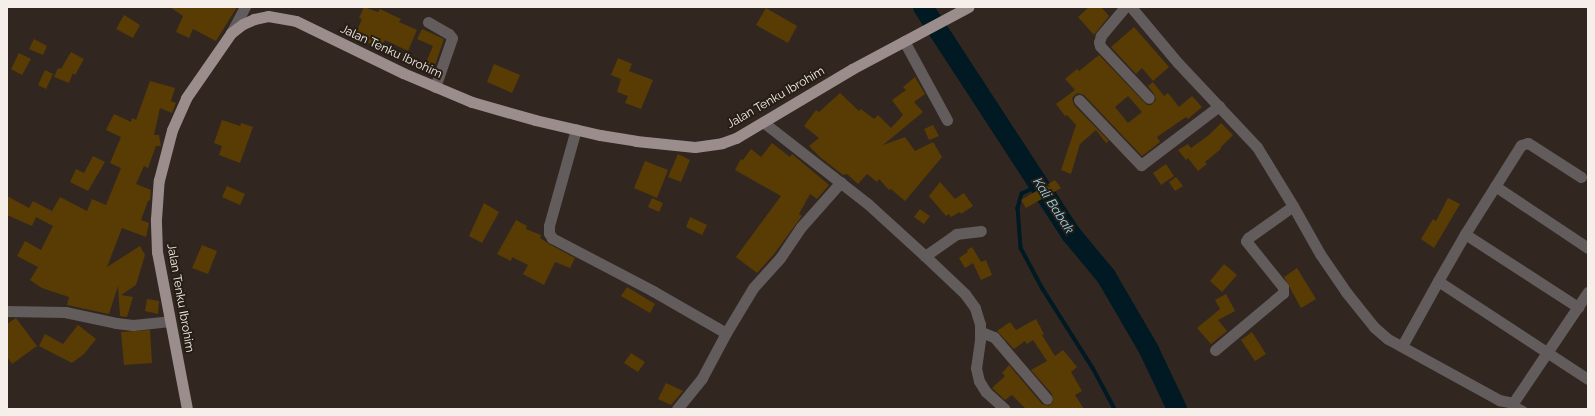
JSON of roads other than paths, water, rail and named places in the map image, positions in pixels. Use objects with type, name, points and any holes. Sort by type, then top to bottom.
[{"type":"main road","name":"Jalan Tenku Ibrohim","points":[[187,409],[158,258],[156,234],[157,192],[162,164],[172,130],[186,98],[231,33],[243,24],[268,16],[303,24],[435,87],[497,110],[576,129],[636,141],[695,147],[722,143],[736,138],[852,69],[907,39],[958,14],[968,7]]},
{"type":"street","points":[[231,33],[245,7]]},
{"type":"street","points":[[1125,7],[1101,36],[1099,42],[1100,46],[1149,98]]},
{"type":"street","points":[[1130,7],[1178,63],[1257,147],[1320,254],[1346,292],[1381,334],[1499,400],[1513,403],[1588,292]]},
{"type":"street","points":[[428,22],[449,34],[452,38],[435,87]]},
{"type":"street","points":[[907,39],[947,120]]},
{"type":"street","points":[[1079,100],[1141,165],[1219,106]]},
{"type":"street","points":[[763,122],[841,182],[926,256],[970,301],[978,316],[981,332],[976,361],[977,375],[986,392],[1005,409]]},
{"type":"street","points":[[576,129],[549,226],[549,233],[552,238],[660,295],[726,333]]},
{"type":"street","points":[[1402,346],[1465,234],[1521,144],[1528,143],[1581,177]]},
{"type":"street","points":[[677,409],[702,378],[726,333],[753,288],[780,258],[800,227],[841,182]]},
{"type":"street","points":[[1495,186],[1588,248]]},
{"type":"street","points":[[1215,350],[1283,293],[1283,287],[1246,241],[1248,238],[1293,206]]},
{"type":"street","points":[[926,256],[956,234],[981,231]]},
{"type":"street","points":[[1465,234],[1578,307]]},
{"type":"street","points":[[1438,281],[1588,379]]},
{"type":"street","points":[[7,311],[65,312],[116,323],[133,325],[170,321]]},
{"type":"street","points":[[981,332],[994,338],[1000,344],[1047,399]]},
{"type":"lane","points":[[1513,403],[1524,409]]},
{"type":"waterway","name":"Kali Babak","points":[[923,7],[1071,234],[1106,276],[1149,350],[1177,409]]},
{"type":"waterway","points":[[1040,185],[1022,194],[1018,208],[1021,248],[1043,289],[1093,368],[1115,409]]}]
